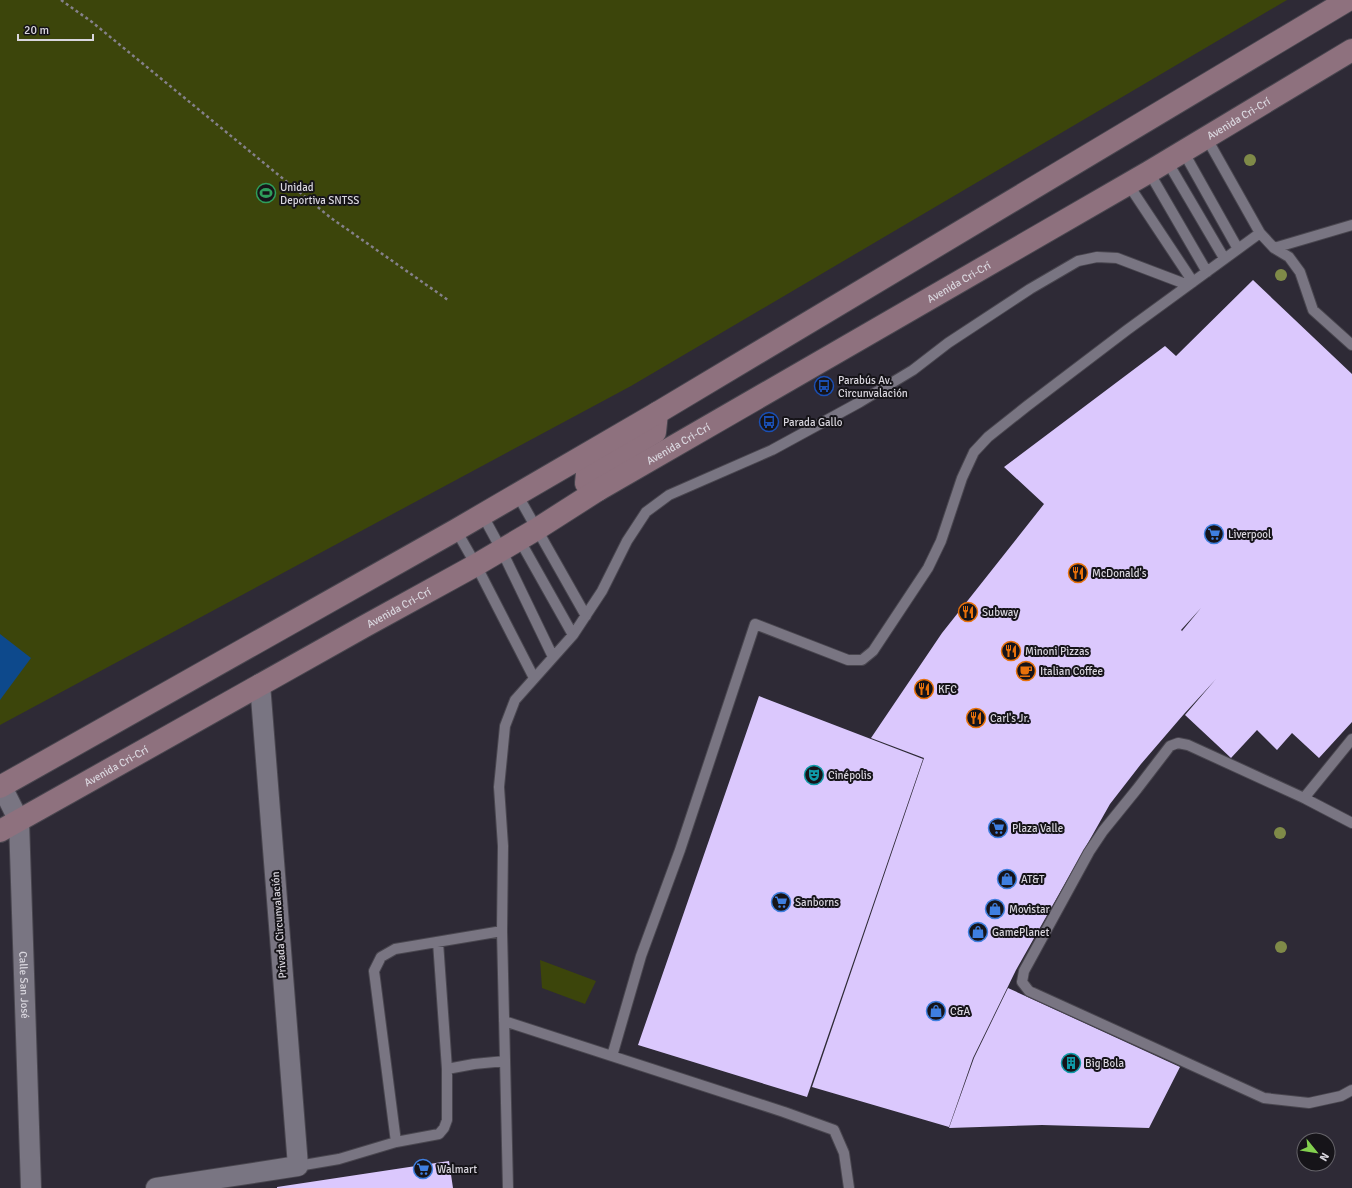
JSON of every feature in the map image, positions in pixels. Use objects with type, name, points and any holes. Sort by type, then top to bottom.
[{"type":"main road","points":[[1,787],[456,530],[657,413],[1348,0]]},
{"type":"main road","name":"Avenida Cri-Crí","points":[[0,831],[260,684],[476,565],[598,490],[1128,184],[1352,50]]},
{"type":"main road","points":[[598,490],[586,483],[587,473],[656,432],[657,413]]},
{"type":"street","name":"Privada Circunvalación","points":[[260,684],[298,1166]]},
{"type":"street","name":"Calle San José","points":[[1,787],[19,821],[31,1188]]},
{"type":"street","points":[[156,1188],[298,1166]]},
{"type":"lane","points":[[1206,137],[1260,233],[1274,248],[1289,257],[1300,272],[1313,310],[1352,346]]},
{"type":"lane","points":[[1166,161],[1238,249]]},
{"type":"lane","points":[[1166,161],[1224,258]]},
{"type":"lane","points":[[1166,161],[1207,272]]},
{"type":"lane","points":[[1128,184],[1191,283]]},
{"type":"lane","points":[[1274,248],[1352,225]]},
{"type":"lane","points":[[612,1056],[641,956],[680,850],[755,624],[848,660],[862,660],[873,651],[928,568],[941,541],[962,478],[974,452],[988,437],[1027,406],[1224,258],[1260,233]]},
{"type":"lane","points":[[508,1188],[502,931],[503,846],[500,787],[505,726],[515,700],[573,635],[586,616],[602,591],[627,541],[646,512],[669,495],[772,450],[860,402],[913,370],[948,344],[1030,289],[1078,261],[1097,256],[1117,258],[1191,283]]},
{"type":"lane","points":[[518,494],[519,539],[553,657]]},
{"type":"lane","points":[[482,514],[519,539],[586,616]]},
{"type":"lane","points":[[456,530],[476,565],[534,678]]},
{"type":"lane","points":[[519,539],[573,635]]},
{"type":"lane","points":[[1304,798],[1352,739]]},
{"type":"lane","points":[[1352,823],[1304,798],[1188,745],[1178,743],[1170,746],[1103,831],[1089,852],[1024,971],[1022,982],[1029,991],[1264,1098],[1309,1103],[1341,1096],[1352,1090]]},
{"type":"lane","points":[[396,1142],[374,971],[381,957],[395,949],[502,931]]},
{"type":"lane","points":[[298,1166],[339,1159],[396,1142],[438,1134],[444,1128],[447,1120],[447,1069],[438,942]]},
{"type":"lane","points":[[504,1021],[784,1112],[834,1130],[844,1153],[849,1188]]},
{"type":"lane","points":[[447,1069],[474,1064],[505,1061]]},
{"type":"path","points":[[61,0],[92,22],[331,218],[448,300]]},
{"type":"green space","name":"Unidad Deportiva SNTSS","points":[[0,0],[1287,0],[631,386],[0,725]]},
{"type":"green space","points":[[540,960],[596,981],[585,1004],[542,988]]},
{"type":"water","points":[[0,634],[31,658],[0,700]]},
{"type":"building","points":[[1253,280],[1352,374],[1352,722],[1319,758],[1292,733],[1277,750],[1257,730],[1231,758],[1185,715],[1216,679],[1141,764],[1110,804],[1016,970],[973,1058],[949,1127],[812,1087],[924,758],[871,738],[942,633],[1044,504],[1004,467],[1165,346],[1176,356]],"holes":[[[1201,608],[1182,631],[1181,630]]]},
{"type":"building","name":"Sanborns","points":[[759,696],[923,759],[807,1097],[638,1045]]},
{"type":"building","name":"Big Bola","points":[[1008,988],[1180,1067],[1149,1128],[1042,1125],[949,1128],[974,1058]]},
{"type":"building","name":"Walmart","points":[[449,1161],[453,1188],[277,1188],[277,1187]]},
{"type":"place","name":"Unidad Deportiva SNTSS","points":[[266,193]]},
{"type":"place","name":"Parabús Av. Circunvalación","points":[[824,386]]},
{"type":"place","name":"Parada Gallo","points":[[769,422]]},
{"type":"place","name":"Liverpool","points":[[1214,534]]},
{"type":"place","name":"McDonald's","points":[[1078,573]]},
{"type":"place","name":"Subway","points":[[968,612]]},
{"type":"place","name":"Minoni Pizzas","points":[[1011,651]]},
{"type":"place","name":"Italian Coffee","points":[[1026,671]]},
{"type":"place","name":"KFC","points":[[924,689]]},
{"type":"place","name":"Carl's Jr.","points":[[976,718]]},
{"type":"place","name":"Cinépolis","points":[[814,775]]},
{"type":"place","name":"Plaza Valle","points":[[998,828]]},
{"type":"place","name":"AT&T","points":[[1007,879]]},
{"type":"place","name":"Sanborns","points":[[781,902]]},
{"type":"place","name":"Movistar","points":[[995,909]]},
{"type":"place","name":"GamePlanet","points":[[978,932]]},
{"type":"place","name":"C&A","points":[[936,1011]]},
{"type":"place","name":"Big Bola","points":[[1071,1063]]},
{"type":"place","name":"Walmart","points":[[423,1169]]}]
